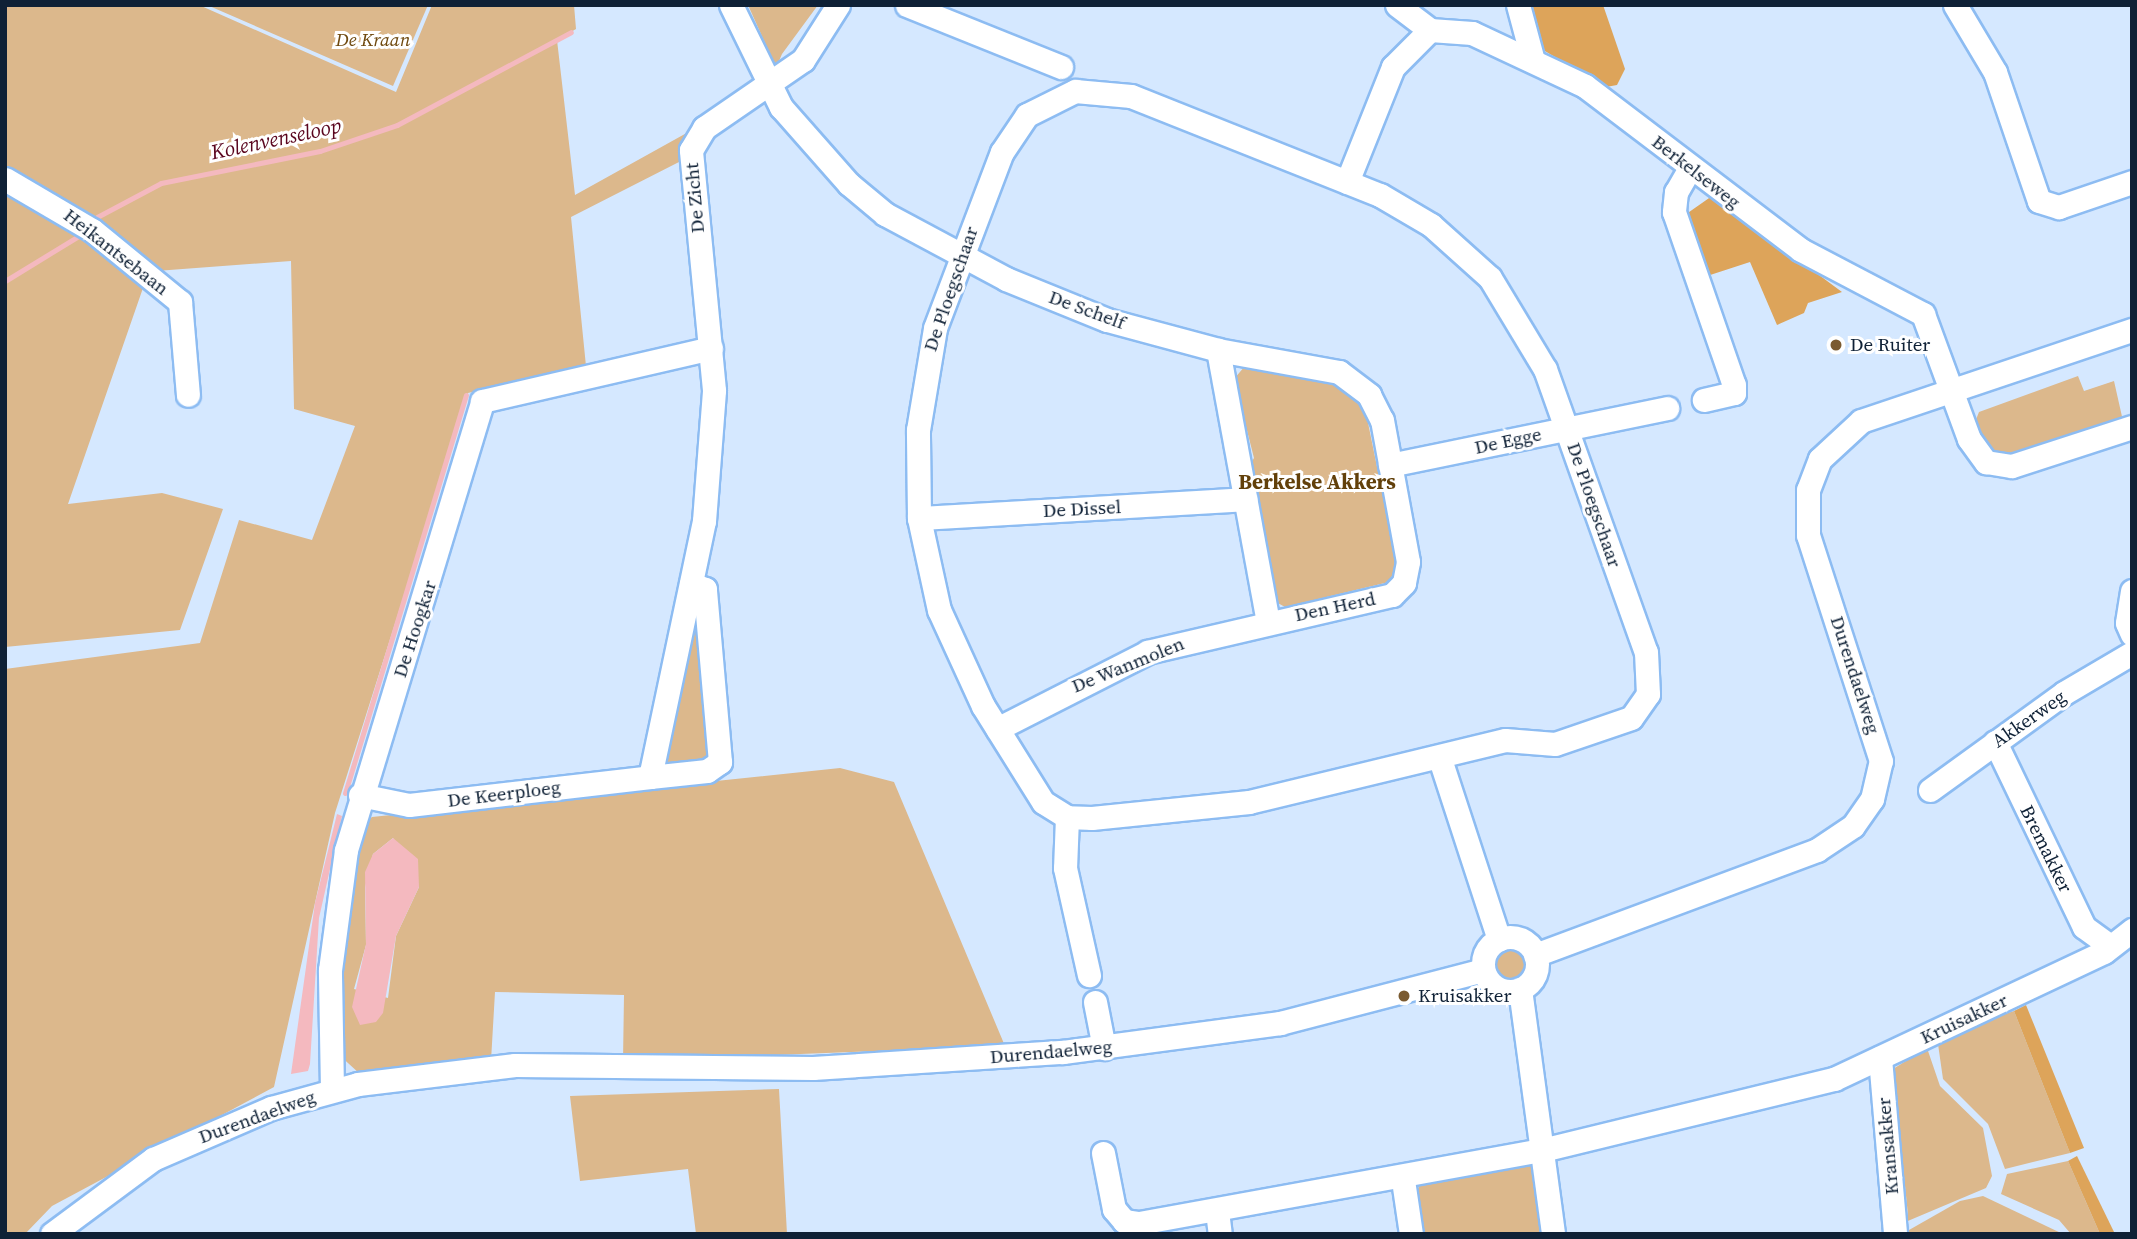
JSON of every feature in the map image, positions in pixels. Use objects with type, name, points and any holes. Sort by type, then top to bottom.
[{"type":"street","points":[[731,5],[769,86],[849,184],[886,214],[961,256]]},
{"type":"street","name":"De Zicht","points":[[711,348],[691,150],[704,128],[769,86],[803,60],[838,5]]},
{"type":"street","points":[[907,5],[1061,67]]},
{"type":"street","points":[[1346,182],[1393,66],[1430,30],[1397,5]]},
{"type":"street","points":[[1518,5],[1532,57]]},
{"type":"street","points":[[1955,5],[1994,72],[2039,201],[2059,207],[2132,182]]},
{"type":"street","name":"Berkelseweg","points":[[1430,30],[1472,33],[1532,57],[1584,86],[1801,250],[1923,314],[1975,451],[1997,466],[2132,427]]},
{"type":"street","name":"De Ploegschaar","points":[[1075,91],[1131,96],[1346,182],[1431,225],[1490,278],[1535,348],[1567,429],[1646,652],[1648,694],[1631,718],[1555,744],[1505,740],[1440,759],[1249,802],[1067,817],[1034,791],[997,729],[939,610],[919,518],[925,371],[961,256],[1009,136],[1046,102],[1075,91]]},
{"type":"street","points":[[1690,168],[1676,192],[1674,212],[1734,393],[1704,400]]},
{"type":"street","name":"Heikantsebaan","points":[[5,179],[92,230],[180,302],[188,395]]},
{"type":"street","name":"De Schelf","points":[[961,256],[1073,307],[1218,350]]},
{"type":"street","points":[[1953,389],[2132,330]]},
{"type":"street","points":[[650,778],[704,521],[711,348]]},
{"type":"street","name":"De Hoogkar","points":[[332,1090],[334,924],[360,795],[422,614],[482,401],[711,348]]},
{"type":"street","name":"Den Herd","points":[[1218,350],[1320,366],[1350,377],[1376,405],[1408,562],[1404,583],[1379,598],[1268,622],[1218,350]]},
{"type":"street","name":"Durendaelweg","points":[[1535,955],[1817,850],[1863,814],[1879,776],[1876,734],[1808,535],[1808,490],[1826,449],[1861,421],[1953,389]]},
{"type":"street","name":"De Egge","points":[[1390,465],[1667,408]]},
{"type":"street","name":"De Dissel","points":[[919,518],[1245,499]]},
{"type":"street","name":"De Keerploeg","points":[[360,795],[408,806],[707,771],[720,762],[705,589],[691,584]]},
{"type":"street","points":[[2132,591],[2127,623],[2132,634]]},
{"type":"street","name":"De Wanmolen","points":[[997,729],[1149,652],[1268,622]]},
{"type":"street","name":"Akkerweg","points":[[1930,790],[1995,742],[2132,653]]},
{"type":"street","name":"Bremakker","points":[[1995,742],[2084,927],[2109,946]]},
{"type":"street","points":[[1440,759],[1499,940]]},
{"type":"street","points":[[1067,817],[1065,868],[1089,975]]},
{"type":"street","name":"Kruisakker","points":[[1103,1153],[1114,1209],[1124,1222],[1218,1222],[1542,1150],[1811,1086],[1880,1058],[2109,946],[2132,930]]},
{"type":"street","points":[[1499,940],[1523,941],[1535,955],[1533,978],[1520,989],[1494,986],[1483,970],[1487,949],[1499,940]]},
{"type":"street","name":"Durendaelweg","points":[[52,1234],[153,1159],[332,1090],[414,1075],[489,1071],[515,1065],[609,1070],[813,1068],[1104,1048],[1280,1023],[1483,970]]},
{"type":"street","points":[[1520,989],[1553,1234]]},
{"type":"street","points":[[1095,1002],[1104,1048]]},
{"type":"street","name":"Kransakker","points":[[1880,1058],[1895,1234]]},
{"type":"street","points":[[1403,1180],[1411,1234]]},
{"type":"green space","points":[[5,5],[199,5],[396,92],[432,5],[574,5],[576,29],[557,40],[575,195],[692,130],[679,162],[571,217],[586,366],[468,393],[335,813],[274,1087],[52,1206],[25,1234],[5,1234],[5,669],[200,643],[239,520],[312,540],[355,426],[294,409],[291,261],[156,271],[96,218],[77,229],[143,288],[68,504],[162,493],[223,509],[180,630],[5,647]]},
{"type":"green space","name":"De Kraan","points":[[207,5],[428,5],[393,86]]},
{"type":"green space","points":[[748,5],[818,5],[782,54],[779,61],[787,64],[778,72]]},
{"type":"green space","points":[[1245,366],[1335,382],[1365,408],[1397,565],[1389,582],[1285,607],[1276,602],[1250,465],[1254,458],[1234,379]]},
{"type":"green space","points":[[2078,376],[2084,391],[2114,381],[2123,421],[2014,458],[1996,458],[1973,427],[1979,412]]},
{"type":"green space","points":[[695,603],[710,760],[661,765]]},
{"type":"green space","points":[[840,768],[894,782],[1005,1046],[623,1061],[624,995],[495,992],[491,1061],[360,1074],[337,1053],[340,935],[359,828],[372,817]],"holes":[[[393,838],[419,887],[396,936],[388,998],[354,989],[366,945],[365,887],[373,854]]]},
{"type":"green space","points":[[1510,948],[1521,953],[1526,964],[1521,975],[1510,980],[1499,975],[1494,964],[1499,953]]},
{"type":"green space","points":[[2014,1011],[2070,1153],[2005,1169],[1988,1124],[1943,1079],[1937,1037]]},
{"type":"green space","points":[[1927,1048],[1940,1086],[1983,1128],[1992,1176],[1986,1188],[1903,1223],[1908,1215],[1893,1069]]},
{"type":"green space","points":[[779,1089],[787,1234],[696,1234],[688,1169],[580,1181],[570,1096]]},
{"type":"green space","points":[[2068,1161],[2100,1234],[2071,1234],[2059,1220],[2001,1194],[2007,1174]]},
{"type":"green space","points":[[1526,1162],[1533,1167],[1546,1234],[1418,1234],[1415,1194],[1420,1185]]},
{"type":"green space","points":[[1983,1196],[2063,1234],[1902,1234],[1960,1201]]},
{"type":"shaded area","points":[[1524,5],[1603,5],[1625,69],[1617,85],[1606,87],[1538,47]]},
{"type":"shaded area","points":[[1712,196],[1842,292],[1808,303],[1804,313],[1777,325],[1750,262],[1704,277],[1682,217]]},
{"type":"shaded area","points":[[337,814],[342,816],[319,918],[310,1064],[308,1071],[291,1074],[315,903]]},
{"type":"shaded area","points":[[393,838],[418,859],[419,887],[396,936],[383,1013],[376,1022],[360,1025],[352,1007],[366,944],[365,872],[373,854]]},
{"type":"shaded area","points":[[2026,1005],[2084,1148],[2070,1153],[2014,1011]]},
{"type":"shaded area","points":[[2077,1156],[2115,1234],[2100,1234],[2068,1161]]},
{"type":"waterway","name":"Kolenvenseloop","points":[[97,217],[161,183],[320,151],[397,125],[571,32]]},
{"type":"waterway","name":"Kolenvenseloop","points":[[5,281],[80,235]]},
{"type":"waterway","points":[[345,793],[466,395]]},
{"type":"place","name":"De Ruiter","points":[[1836,345]]},
{"type":"place","name":"Kruisakker","points":[[1404,996]]},
{"type":"district","name":"Berkelse Akkers","points":[[1317,482]]}]
